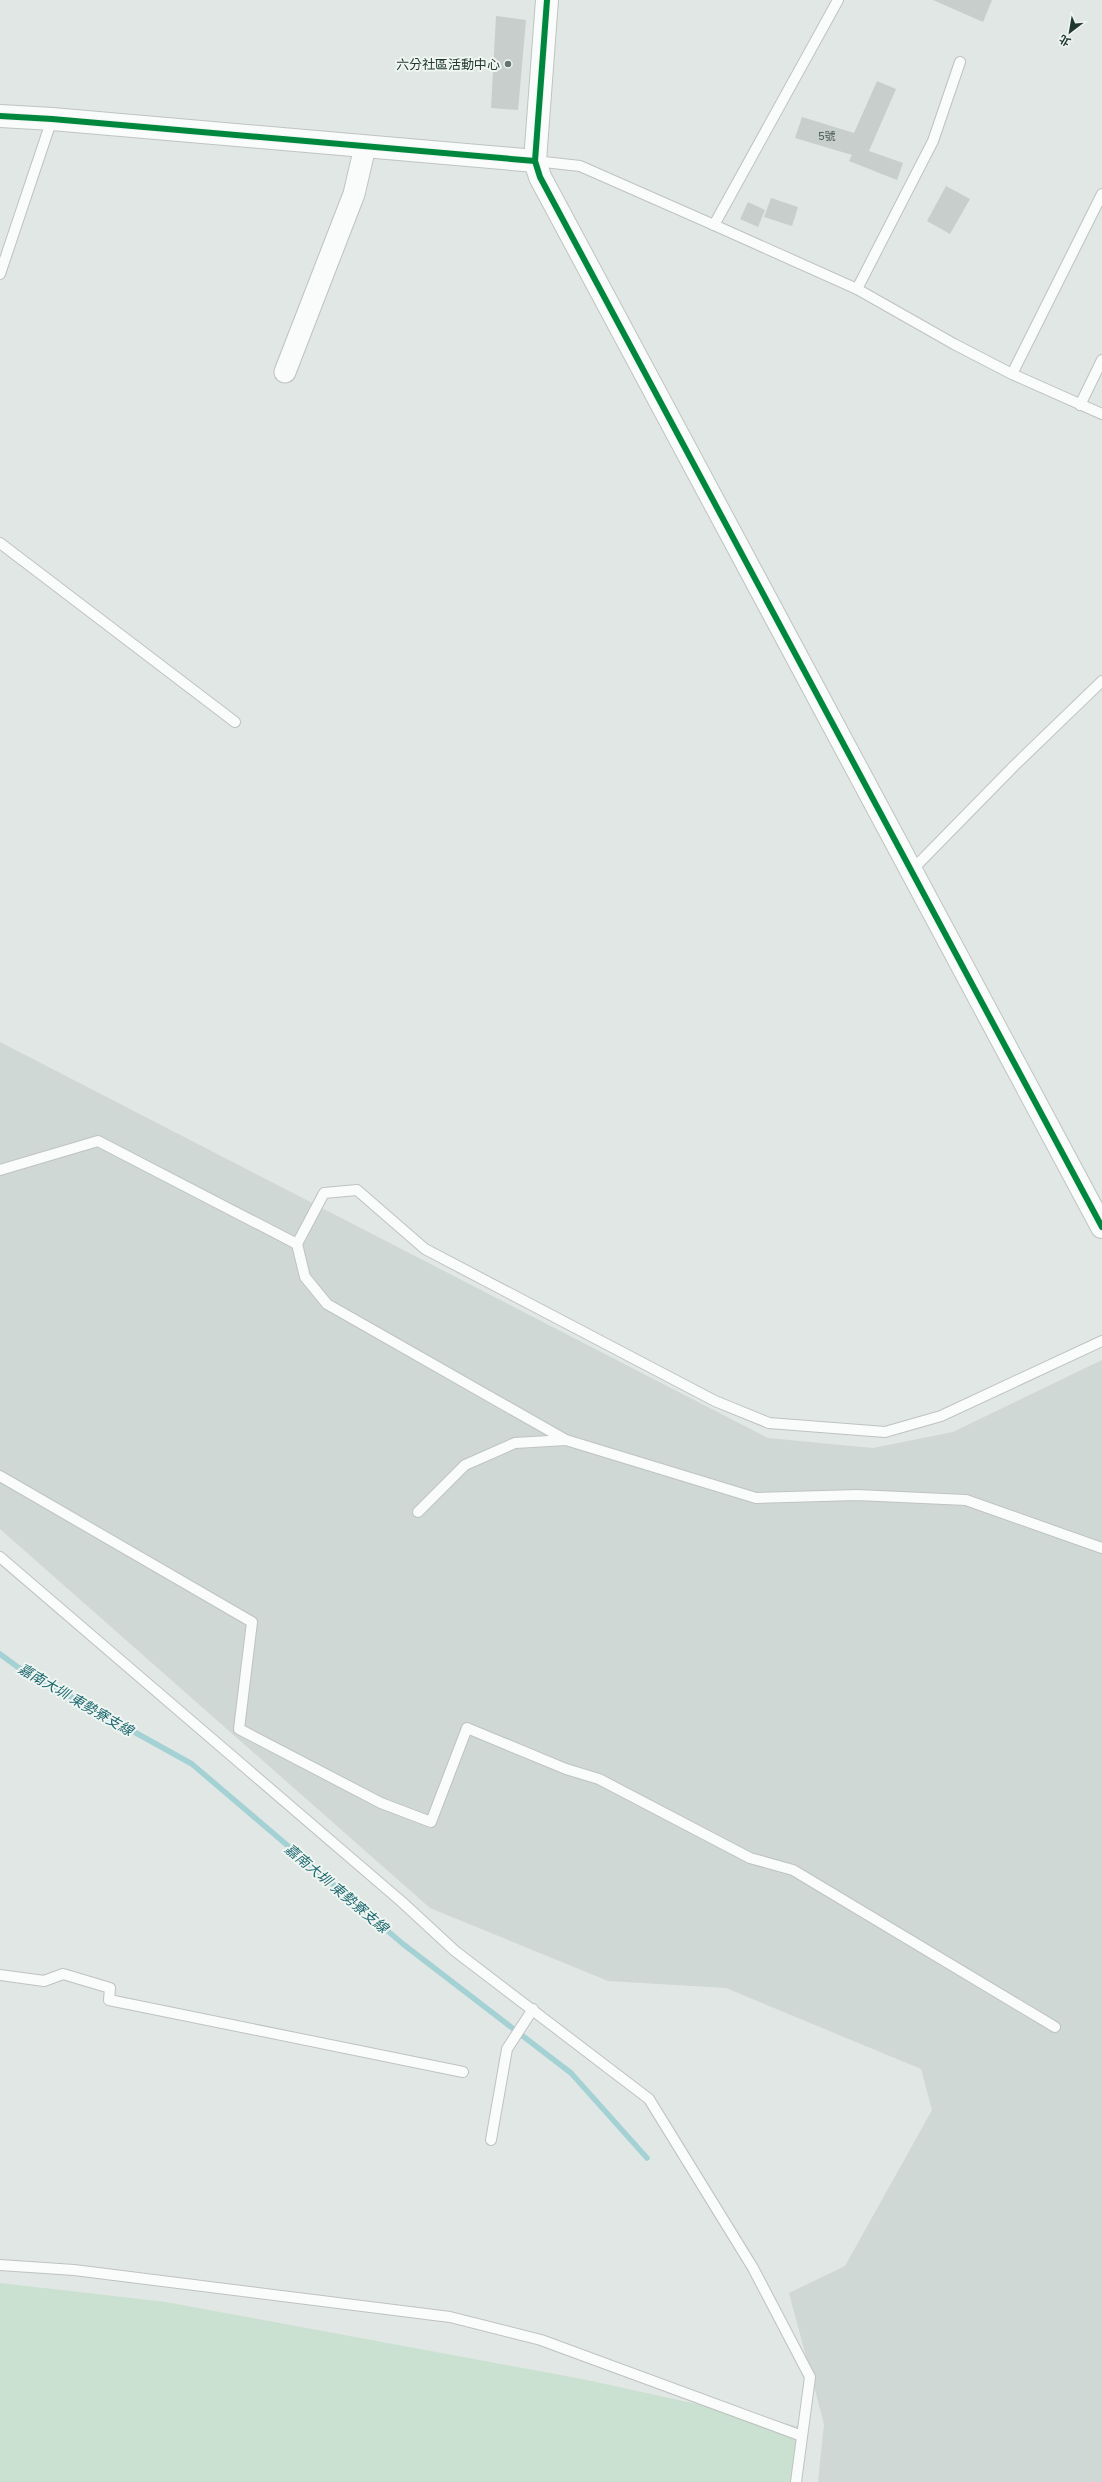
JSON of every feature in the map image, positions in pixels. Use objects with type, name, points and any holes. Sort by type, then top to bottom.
[{"type":"street","points":[[548,0],[535,161],[540,177],[912,870],[1079,1188],[1102,1227]]},
{"type":"street","points":[[0,116],[52,119],[535,161]]},
{"type":"street","points":[[285,372],[354,194],[364,147]]},
{"type":"lane","points":[[714,225],[838,0]]},
{"type":"lane","points":[[857,289],[932,141],[960,62]]},
{"type":"lane","points":[[0,274],[52,119]]},
{"type":"lane","points":[[535,161],[580,166],[714,225],[857,289],[954,344],[1012,374],[1102,414]]},
{"type":"lane","points":[[1012,374],[1102,194]]},
{"type":"lane","points":[[1080,405],[1102,360]]},
{"type":"lane","points":[[0,544],[235,722]]},
{"type":"lane","points":[[912,870],[1015,764],[1102,681]]},
{"type":"lane","points":[[0,1170],[98,1140],[297,1244]]},
{"type":"lane","points":[[1102,1341],[941,1416],[885,1432],[770,1423],[716,1401],[425,1249],[357,1190],[324,1193],[297,1244],[305,1277],[327,1304],[566,1440],[756,1498],[857,1495],[966,1500],[1102,1548]]},
{"type":"lane","points":[[418,1512],[465,1465],[515,1444],[566,1440]]},
{"type":"lane","points":[[0,1476],[252,1622],[239,1729],[381,1803],[431,1822],[467,1728],[566,1770],[598,1779],[750,1858],[794,1870],[1055,2027]]},
{"type":"lane","points":[[0,1557],[396,1897],[455,1952],[533,2009],[649,2099],[753,2268],[810,2377],[796,2482]]},
{"type":"lane","points":[[0,1974],[44,1982],[63,1974],[110,1988],[109,2000],[462,2072]]},
{"type":"lane","points":[[491,2140],[507,2049],[533,2009]]},
{"type":"lane","points":[[0,2265],[74,2270],[450,2317],[541,2340],[802,2436]]},
{"type":"shaded area","points":[[0,1042],[768,1438],[873,1448],[953,1432],[1102,1360],[1102,2482],[818,2482],[824,2424],[789,2293],[845,2266],[932,2110],[921,2069],[726,1988],[608,1981],[430,1908],[0,1529]]},
{"type":"green space","points":[[0,2283],[166,2302],[582,2379],[806,2428],[798,2482],[0,2482]]},
{"type":"building","points":[[933,0],[992,0],[983,22]]},
{"type":"building","name":"六分社區活動中心","points":[[496,16],[526,20],[518,110],[491,108]]},
{"type":"building","points":[[877,81],[896,89],[869,151],[903,163],[897,180],[849,161],[852,155],[795,138],[802,117],[854,133]]},
{"type":"building","points":[[946,186],[970,199],[950,234],[927,221]]},
{"type":"building","points":[[771,198],[798,207],[792,226],[764,217]]},
{"type":"building","points":[[748,202],[765,210],[758,227],[740,219]]},
{"type":"waterway","name":"嘉南大圳 東勢寮支線","points":[[0,1654],[19,1668],[192,1764],[403,1944],[571,2073],[647,2158]]},
{"type":"cycle path","points":[[547,0],[535,161],[540,177],[1102,1227]]},
{"type":"cycle path","points":[[0,116],[52,119],[535,161]]},
{"type":"place","name":"六分社區活動中心","points":[[508,64]]}]
